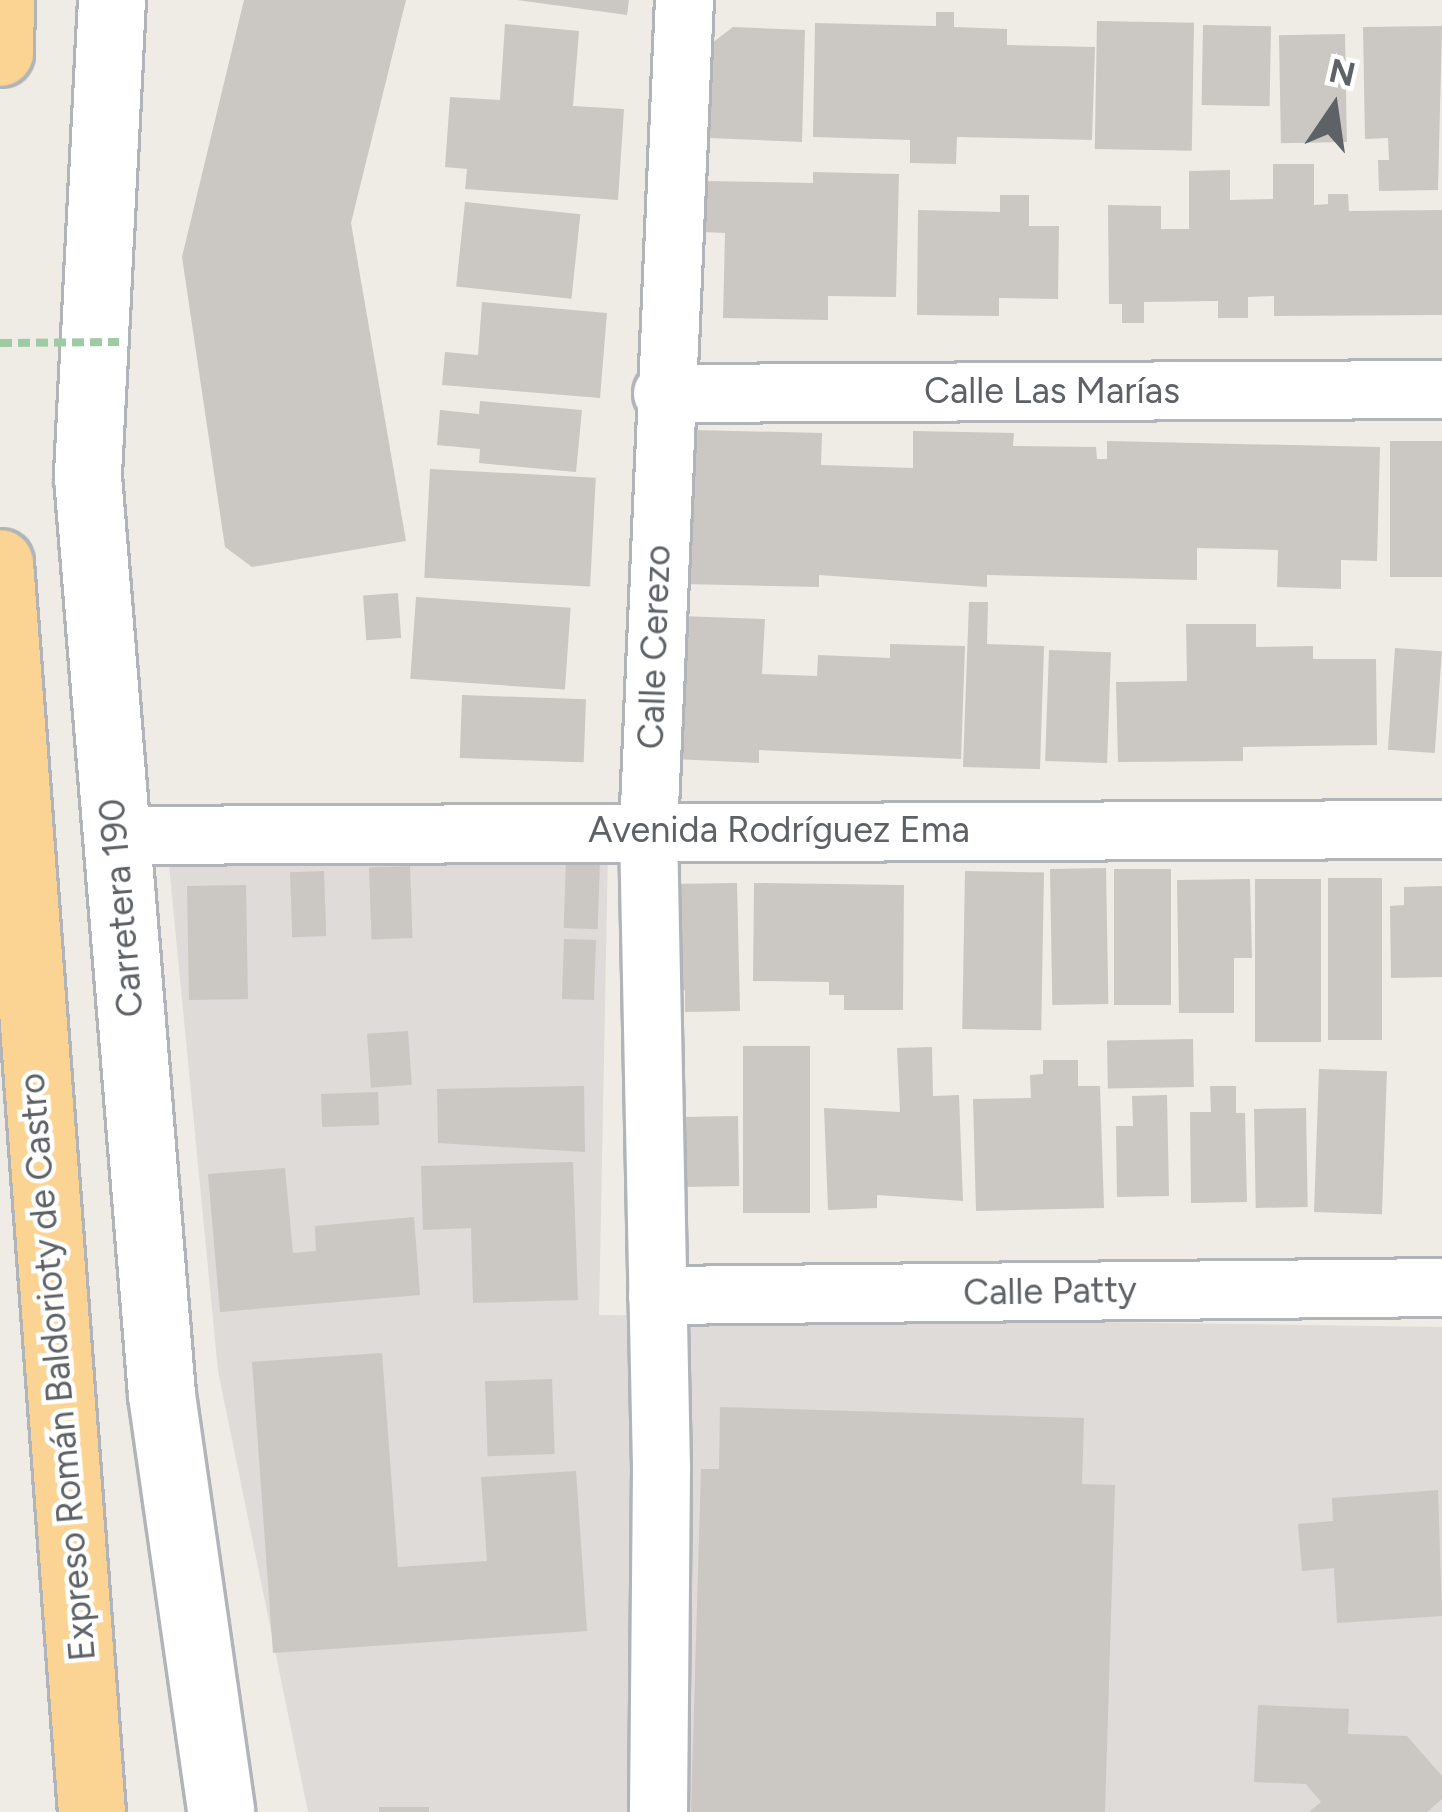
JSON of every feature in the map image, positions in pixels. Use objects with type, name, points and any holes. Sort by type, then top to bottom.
[{"type":"highway","points":[[0,53],[1,0]]},
{"type":"highway","name":"Expreso Román Baldorioty de Castro","points":[[0,563],[92,1812]]},
{"type":"street","name":"Carretera 190","points":[[112,0],[88,477],[162,1395],[221,1812]]},
{"type":"street","name":"Calle Cerezo","points":[[658,1812],[657,1295],[648,830],[662,393],[683,0]]},
{"type":"street","name":"Calle Las Marías","points":[[662,393],[1442,389]]},
{"type":"street","name":"Avenida Rodríguez Ema","points":[[115,835],[1442,829]]},
{"type":"street","name":"Calle Patty","points":[[657,1295],[1442,1287]]},
{"type":"path","points":[[0,343],[119,342]]},
{"type":"shaded area","points":[[608,850],[599,1315],[1442,1327],[1442,1812],[308,1812],[218,1371],[169,865]]},
{"type":"building","points":[[244,0],[406,0],[351,223],[406,541],[252,567],[225,547],[182,257]]},
{"type":"building","points":[[517,0],[629,0],[627,15]]},
{"type":"building","points":[[936,12],[954,12],[954,27],[1007,29],[1007,45],[1095,47],[1092,140],[957,137],[956,164],[910,163],[910,140],[813,137],[815,23],[936,26]]},
{"type":"building","points":[[1097,21],[1194,23],[1192,151],[1095,149]]},
{"type":"building","points":[[505,24],[579,31],[573,106],[624,109],[618,200],[465,189],[467,169],[445,167],[450,97],[500,100]]},
{"type":"building","points":[[1203,25],[1271,26],[1270,106],[1202,105]]},
{"type":"building","points":[[1442,26],[1438,190],[1379,191],[1378,160],[1389,160],[1388,138],[1365,139],[1363,27]]},
{"type":"building","points":[[733,27],[805,30],[802,142],[709,138],[712,43]]},
{"type":"building","points":[[1345,34],[1347,142],[1281,143],[1279,35]]},
{"type":"building","points":[[1273,164],[1314,164],[1314,205],[1328,204],[1328,194],[1348,194],[1349,211],[1442,210],[1442,315],[1274,316],[1274,296],[1248,297],[1248,318],[1218,318],[1218,301],[1144,302],[1144,323],[1122,323],[1122,304],[1109,304],[1108,205],[1161,206],[1161,229],[1189,229],[1189,171],[1230,170],[1230,200],[1273,199]]},
{"type":"building","points":[[813,172],[899,174],[896,297],[828,296],[828,320],[723,318],[725,233],[702,232],[703,181],[813,183]]},
{"type":"building","points":[[1000,195],[1029,195],[1029,226],[1059,226],[1058,299],[999,298],[999,316],[917,315],[918,210],[1000,212]]},
{"type":"building","points":[[465,202],[580,214],[571,299],[456,287]]},
{"type":"building","points":[[482,302],[607,313],[600,398],[442,385],[445,352],[478,355]]},
{"type":"building","points":[[480,401],[582,410],[576,472],[479,463],[480,449],[437,445],[440,410],[479,414]]},
{"type":"building","points":[[693,430],[822,433],[821,465],[913,468],[913,431],[1014,433],[1013,446],[1096,447],[1097,459],[1107,459],[1107,441],[1380,447],[1377,561],[1341,560],[1341,589],[1277,587],[1278,550],[1197,548],[1197,580],[987,575],[987,587],[819,575],[819,587],[683,584],[671,489],[691,489]]},
{"type":"building","points":[[1390,441],[1442,441],[1442,577],[1390,577]]},
{"type":"building","points":[[430,469],[596,478],[590,587],[424,578]]},
{"type":"building","points":[[398,593],[401,638],[366,640],[363,595]]},
{"type":"building","points":[[416,597],[571,608],[565,690],[410,679]]},
{"type":"building","points":[[969,602],[988,602],[987,644],[1044,646],[1040,769],[963,767]]},
{"type":"building","points":[[680,616],[765,619],[762,674],[817,676],[818,655],[890,658],[890,644],[965,646],[961,759],[759,750],[759,763],[674,759]]},
{"type":"building","points":[[1186,624],[1256,624],[1256,647],[1313,646],[1313,659],[1376,659],[1377,745],[1243,747],[1243,761],[1118,762],[1116,682],[1187,681]]},
{"type":"building","points":[[1395,648],[1442,651],[1435,753],[1388,750]]},
{"type":"building","points":[[1049,650],[1111,652],[1107,763],[1045,761]]},
{"type":"building","points":[[462,695],[586,699],[584,762],[460,758]]},
{"type":"building","points":[[566,860],[600,861],[598,929],[564,928]]},
{"type":"building","points":[[410,866],[413,938],[372,939],[369,867]]},
{"type":"building","points":[[1106,868],[1108,1004],[1052,1005],[1050,869]]},
{"type":"building","points":[[1114,869],[1171,869],[1171,1005],[1114,1005]]},
{"type":"building","points":[[324,871],[326,936],[292,937],[290,872]]},
{"type":"building","points":[[965,871],[1044,872],[1041,1030],[962,1029]]},
{"type":"building","points":[[1328,878],[1382,878],[1382,1040],[1328,1040]]},
{"type":"building","points":[[1250,879],[1252,958],[1234,958],[1234,1013],[1179,1013],[1177,880]]},
{"type":"building","points":[[1255,879],[1321,879],[1321,1042],[1255,1042]]},
{"type":"building","points":[[737,883],[740,1011],[685,1012],[685,990],[671,990],[669,884]]},
{"type":"building","points":[[754,883],[904,885],[903,1010],[844,1010],[844,995],[829,995],[829,982],[753,981]]},
{"type":"building","points":[[246,885],[248,999],[189,1000],[187,886]]},
{"type":"building","points":[[1442,886],[1442,977],[1391,978],[1390,906],[1404,905],[1404,887]]},
{"type":"building","points":[[564,939],[596,940],[594,1000],[562,999]]},
{"type":"building","points":[[408,1031],[412,1085],[371,1088],[367,1034]]},
{"type":"building","points":[[1193,1039],[1194,1087],[1108,1088],[1107,1041]]},
{"type":"building","points":[[743,1046],[810,1046],[810,1213],[743,1213]]},
{"type":"building","points":[[932,1047],[933,1096],[959,1095],[963,1201],[877,1195],[877,1208],[828,1210],[824,1108],[900,1112],[897,1048]]},
{"type":"building","points":[[1043,1060],[1078,1060],[1078,1086],[1100,1086],[1104,1208],[976,1211],[973,1099],[1031,1098],[1030,1075],[1043,1074]]},
{"type":"building","points":[[1319,1069],[1387,1071],[1382,1214],[1314,1212]]},
{"type":"building","points":[[584,1086],[585,1152],[438,1143],[437,1089]]},
{"type":"building","points":[[1210,1086],[1236,1086],[1236,1113],[1245,1113],[1247,1202],[1191,1203],[1190,1112],[1211,1112]]},
{"type":"building","points":[[378,1092],[379,1125],[322,1127],[321,1094]]},
{"type":"building","points":[[1167,1095],[1169,1196],[1117,1197],[1116,1126],[1133,1126],[1132,1096]]},
{"type":"building","points":[[1306,1108],[1308,1207],[1256,1208],[1254,1109]]},
{"type":"building","points":[[738,1116],[739,1186],[682,1187],[681,1117]]},
{"type":"building","points":[[573,1162],[578,1300],[473,1303],[471,1228],[423,1230],[421,1166]]},
{"type":"building","points":[[285,1168],[293,1253],[316,1251],[315,1226],[414,1217],[420,1295],[220,1312],[208,1174]]},
{"type":"building","points":[[382,1353],[398,1567],[487,1561],[481,1477],[576,1471],[587,1631],[273,1653],[252,1362]]},
{"type":"building","points":[[552,1379],[555,1454],[488,1456],[485,1381]]},
{"type":"building","points":[[720,1407],[1084,1418],[1082,1484],[1115,1485],[1105,1812],[691,1812],[701,1469],[719,1469]]},
{"type":"building","points":[[1438,1490],[1442,1616],[1337,1623],[1334,1568],[1302,1571],[1298,1524],[1333,1521],[1332,1498]]},
{"type":"building","points":[[1258,1705],[1349,1709],[1348,1734],[1407,1736],[1442,1776],[1442,1799],[1427,1812],[1309,1812],[1321,1802],[1306,1784],[1254,1782]]},
{"type":"building","points":[[379,1807],[429,1807],[429,1812],[379,1812]]}]
